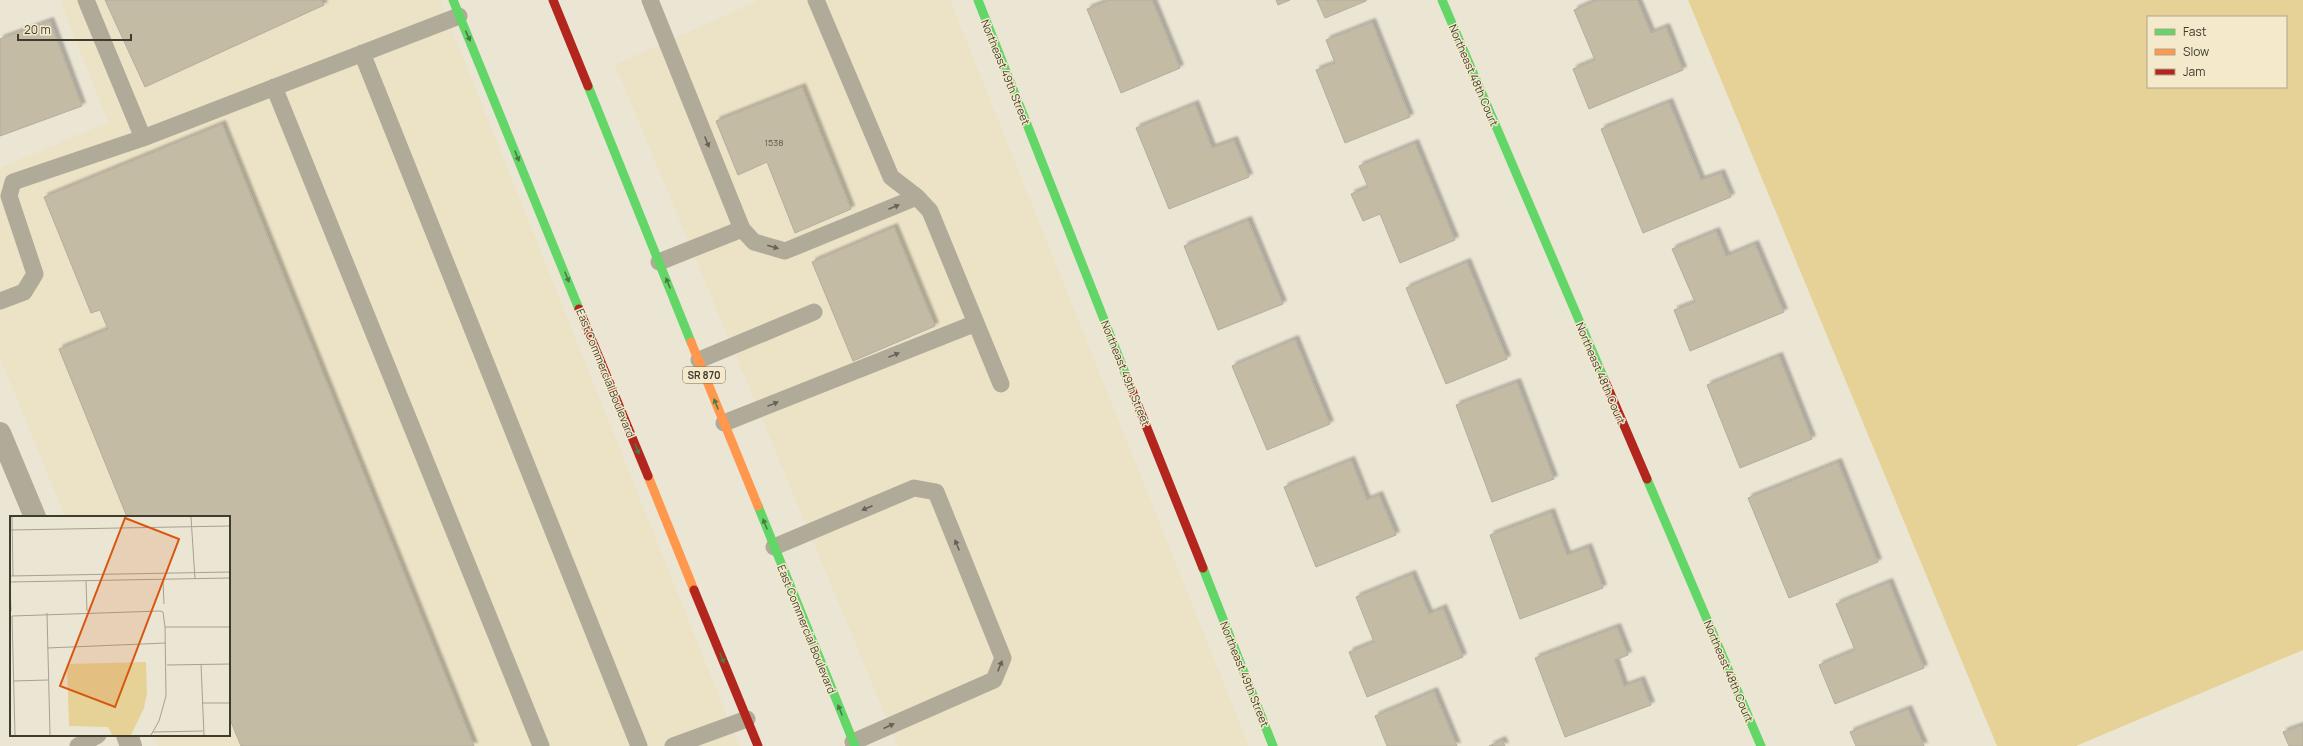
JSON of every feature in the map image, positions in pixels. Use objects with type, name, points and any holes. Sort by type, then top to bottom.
[{"type":"main road","name":"Northeast 49th Street","points":[[978,0],[1274,746]]},
{"type":"main road","name":"Northeast 48th Court","points":[[1442,0],[1761,746]]},
{"type":"main road","name":"East Commercial Boulevard","points":[[556,1],[659,262],[854,744]]},
{"type":"main road","name":"East Commercial Boulevard","points":[[456,8],[758,746]]},
{"type":"street","points":[[0,433],[35,516]]},
{"type":"street","points":[[126,736],[131,746]]},
{"type":"lane","points":[[86,0],[143,138]]},
{"type":"lane","points":[[650,0],[742,229],[754,242],[785,250],[918,197]]},
{"type":"lane","points":[[816,0],[891,177],[918,197],[930,211],[1001,384]]},
{"type":"lane","points":[[0,301],[24,292],[34,274],[9,196],[14,182],[143,138],[362,53],[456,8]]},
{"type":"lane","points":[[362,53],[639,746]]},
{"type":"lane","points":[[274,87],[541,746]]},
{"type":"lane","points":[[659,262],[742,229]]},
{"type":"lane","points":[[699,360],[814,312]]},
{"type":"lane","points":[[724,423],[976,323]]},
{"type":"lane","points":[[774,546],[914,488],[936,492],[945,514],[1003,658],[994,680],[854,744]]},
{"type":"lane","points":[[673,746],[748,719]]},
{"type":"lane","points":[[78,746],[96,736]]},
{"type":"shaded area","points":[[60,0],[440,0],[739,746],[158,746],[153,736],[230,736],[230,516],[65,516],[0,357],[0,168],[108,122]]},
{"type":"shaded area","points":[[759,0],[950,0],[1249,746],[898,746],[615,65]]},
{"type":"shaded area","points":[[1688,0],[2303,0],[2303,650],[2076,746],[1997,746]]},
{"type":"building","points":[[105,0],[321,0],[324,5],[145,87]]},
{"type":"building","points":[[1110,0],[1152,0],[1180,68],[1121,93],[1087,9]]},
{"type":"building","points":[[1276,0],[1290,0],[1278,5]]},
{"type":"building","points":[[1317,0],[1366,0],[1366,1],[1325,18]]},
{"type":"building","points":[[1597,0],[1637,0],[1651,33],[1666,27],[1683,70],[1589,109],[1573,69],[1595,60],[1574,10]]},
{"type":"building","points":[[50,21],[82,106],[0,136],[0,39]]},
{"type":"building","points":[[1372,22],[1410,117],[1345,143],[1316,70],[1335,63],[1326,40]]},
{"type":"building","points":[[802,87],[851,209],[795,233],[767,162],[738,175],[716,121]]},
{"type":"building","points":[[1669,102],[1701,180],[1721,173],[1731,197],[1643,233],[1601,129]]},
{"type":"building","points":[[1195,104],[1212,148],[1234,140],[1249,177],[1169,209],[1136,128]]},
{"type":"building","points":[[222,124],[474,746],[241,746],[230,719],[230,516],[127,516],[59,349],[108,329],[100,310],[91,313],[44,197]]},
{"type":"building","points":[[1415,143],[1455,240],[1400,263],[1380,214],[1363,221],[1351,194],[1368,187],[1359,166]]},
{"type":"building","points":[[1248,220],[1283,304],[1218,330],[1184,246]]},
{"type":"building","points":[[894,227],[935,326],[853,361],[812,262]]},
{"type":"building","points":[[1716,231],[1726,256],[1755,244],[1784,312],[1690,351],[1674,310],[1695,302],[1672,249]]},
{"type":"building","points":[[1467,262],[1507,359],[1446,384],[1406,288]]},
{"type":"building","points":[[1295,339],[1330,424],[1267,450],[1232,366]]},
{"type":"building","points":[[1779,356],[1812,439],[1740,468],[1707,385]]},
{"type":"building","points":[[1517,382],[1554,479],[1492,502],[1456,405]]},
{"type":"building","points":[[1351,460],[1367,500],[1379,495],[1396,535],[1316,567],[1284,487]]},
{"type":"building","points":[[1838,462],[1878,562],[1789,598],[1748,498]]},
{"type":"building","points":[[1551,512],[1567,555],[1588,547],[1603,588],[1520,619],[1490,535]]},
{"type":"building","points":[[1412,574],[1429,614],[1443,608],[1463,657],[1367,697],[1349,652],[1374,642],[1356,597]]},
{"type":"building","points":[[1889,582],[1924,668],[1835,704],[1819,665],[1855,650],[1836,604]]},
{"type":"building","points":[[1617,627],[1628,655],[1615,660],[1624,686],[1641,680],[1651,705],[1565,737],[1535,658]]},
{"type":"building","points":[[1434,691],[1457,746],[1387,746],[1375,716]]},
{"type":"building","points":[[1908,709],[1924,746],[1856,746],[1850,732]]},
{"type":"building","points":[[2303,725],[2303,746],[2289,746],[2283,732]]},
{"type":"building","points":[[1502,740],[1505,746],[1489,746]]},
{"type":"traffic: fast","points":[[453,0],[579,309]]},
{"type":"traffic: fast","points":[[978,0],[1127,378]]},
{"type":"traffic: fast","points":[[1442,0],[1605,381]]},
{"type":"traffic: fast","points":[[588,86],[691,342]]},
{"type":"traffic: fast","points":[[1647,479],[1761,746]]},
{"type":"traffic: fast","points":[[758,506],[855,746]]},
{"type":"traffic: fast","points":[[1203,568],[1273,746]]},
{"type":"traffic: slow","points":[[691,342],[758,506]]},
{"type":"traffic: slow","points":[[648,476],[694,590]]},
{"type":"traffic: jam","points":[[553,0],[588,86]]},
{"type":"traffic: jam","points":[[579,309],[648,476]]},
{"type":"traffic: jam","points":[[1127,378],[1203,568]]},
{"type":"traffic: jam","points":[[1605,381],[1647,479]]},
{"type":"traffic: jam","points":[[694,590],[758,746]]}]
